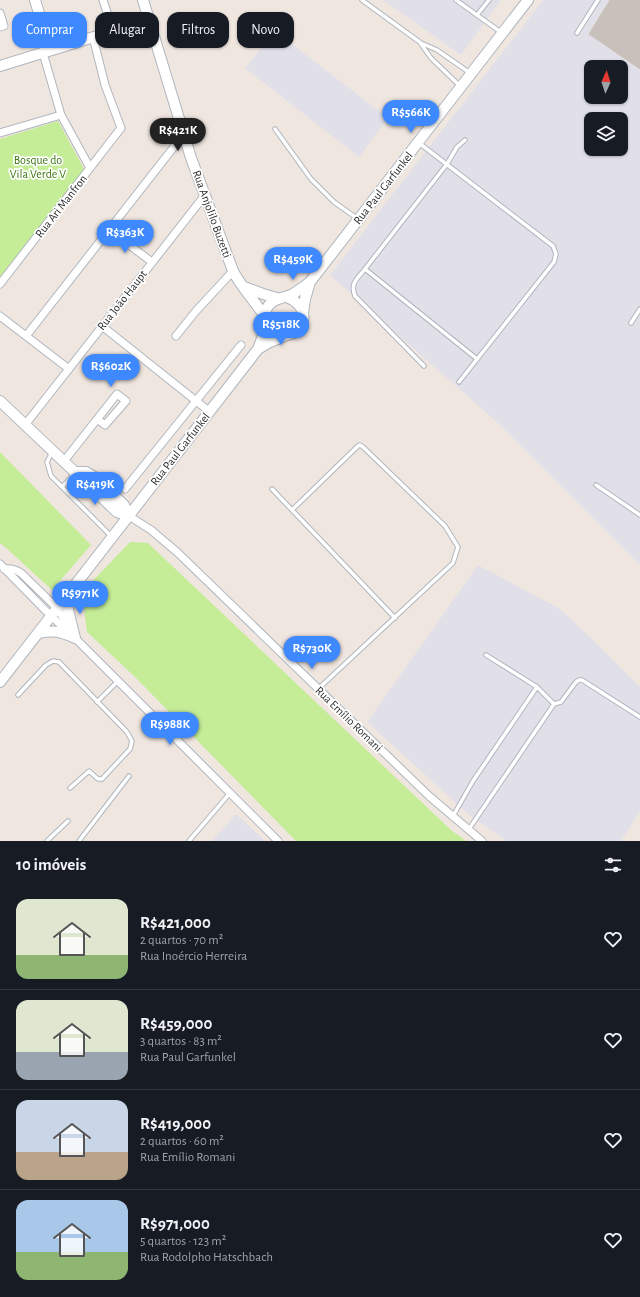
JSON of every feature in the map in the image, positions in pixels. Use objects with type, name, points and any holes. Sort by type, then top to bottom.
[{"type":"main road","points":[[35,0],[46,52]]},
{"type":"main road","name":"Rua Anjolilo Buzetti","points":[[143,0],[147,12]]},
{"type":"main road","name":"Rua Paul Garfunkel","points":[[281,298],[298,291],[310,282],[528,0]]},
{"type":"main road","points":[[0,65],[93,37]]},
{"type":"main road","name":"Rua Anjolilo Buzetti","points":[[158,48],[204,195],[233,271],[265,319]]},
{"type":"main road","name":"Rua Paul Garfunkel","points":[[303,313],[305,298],[310,282]]},
{"type":"main road","points":[[244,287],[263,294],[292,299],[297,302],[301,307],[303,319],[298,330],[286,336],[271,331],[265,319],[268,306],[281,298]]},
{"type":"main road","name":"Rua Paul Garfunkel","points":[[0,682],[258,349],[263,336],[265,319]]},
{"type":"main road","name":"Rua Paul Garfunkel","points":[[258,349],[273,340],[286,336]]},
{"type":"main road","points":[[0,401],[75,472]]},
{"type":"main road","name":"Rua Emílio Romani","points":[[75,472],[86,472],[96,478],[124,505],[129,516]]},
{"type":"main road","points":[[70,591],[68,610],[75,638]]},
{"type":"main road","points":[[38,634],[53,631],[64,633],[75,638]]},
{"type":"street","points":[[103,0],[107,12]]},
{"type":"street","points":[[0,13],[4,26],[0,27]]},
{"type":"street","name":"Rua Ari Manfron","points":[[0,284],[122,128],[105,85],[93,37]]},
{"type":"street","points":[[46,52],[60,115],[90,168]]},
{"type":"street","points":[[0,133],[60,115]]},
{"type":"street","points":[[26,336],[184,134]]},
{"type":"street","name":"Rua João Haupt","points":[[25,424],[204,195]]},
{"type":"street","points":[[109,230],[152,262]]},
{"type":"street","points":[[176,336],[196,311],[233,271]]},
{"type":"street","points":[[0,316],[69,368]]},
{"type":"street","points":[[102,326],[210,412]]},
{"type":"street","points":[[125,489],[241,345]]},
{"type":"street","points":[[64,461],[98,419]]},
{"type":"street","name":"Rua Emílio Romani","points":[[129,516],[151,530],[177,552],[423,790],[482,841]]},
{"type":"street","points":[[2,566],[16,569],[21,573],[75,638],[278,841]]},
{"type":"lane","points":[[362,0],[421,43],[437,50],[471,74]]},
{"type":"lane","points":[[458,0],[502,33]]},
{"type":"lane","points":[[477,15],[489,0]]},
{"type":"lane","points":[[577,33],[598,0]]},
{"type":"lane","points":[[421,43],[431,58],[461,87]]},
{"type":"lane","points":[[275,129],[311,179],[334,202],[358,219]]},
{"type":"lane","points":[[424,366],[355,296],[353,289],[355,281],[447,164],[457,147],[465,140]]},
{"type":"lane","points":[[418,142],[553,246],[556,254],[554,262],[459,382]]},
{"type":"lane","points":[[365,270],[477,359]]},
{"type":"lane","points":[[631,323],[640,309]]},
{"type":"lane","points":[[292,510],[359,445],[362,446],[445,526],[458,547],[453,563],[318,689]]},
{"type":"lane","points":[[53,451],[47,462],[51,476],[112,538]]},
{"type":"lane","points":[[62,487],[75,472]]},
{"type":"lane","points":[[596,485],[640,515]]},
{"type":"lane","points":[[272,489],[395,618]]},
{"type":"lane","points":[[486,655],[537,687],[554,704]]},
{"type":"lane","points":[[18,694],[46,665],[53,661],[59,662],[127,732],[132,741],[130,749],[102,779],[98,779],[89,771],[70,788]]},
{"type":"lane","points":[[468,830],[554,704],[561,702],[579,680],[582,680],[640,717]]},
{"type":"lane","points":[[97,702],[118,681]]},
{"type":"lane","points":[[453,817],[473,781],[537,687]]},
{"type":"lane","points":[[79,841],[129,776]]},
{"type":"lane","points":[[189,841],[230,793]]},
{"type":"lane","points":[[47,841],[68,821]]},
{"type":"shaded area","points":[[383,0],[501,0],[461,55]]},
{"type":"shaded area","points":[[543,0],[640,0],[640,565],[499,424],[330,275]]},
{"type":"shaded area","points":[[294,46],[388,118],[359,157],[245,68],[261,48],[294,48]]},
{"type":"shaded area","points":[[478,565],[560,609],[640,687],[640,811],[621,841],[506,841],[467,813],[367,722]]},
{"type":"shaded area","points":[[236,814],[265,841],[212,841]]},
{"type":"green space","name":"Bosque do Vila Verde V","points":[[58,121],[84,169],[0,277],[0,139]]},
{"type":"green space","points":[[0,452],[91,545],[52,590],[0,543]]},
{"type":"green space","points":[[130,542],[148,543],[451,830],[466,841],[296,841],[134,676],[87,632],[82,592]]},
{"type":"building","points":[[610,0],[640,0],[640,69],[628,60],[589,34]]}]
